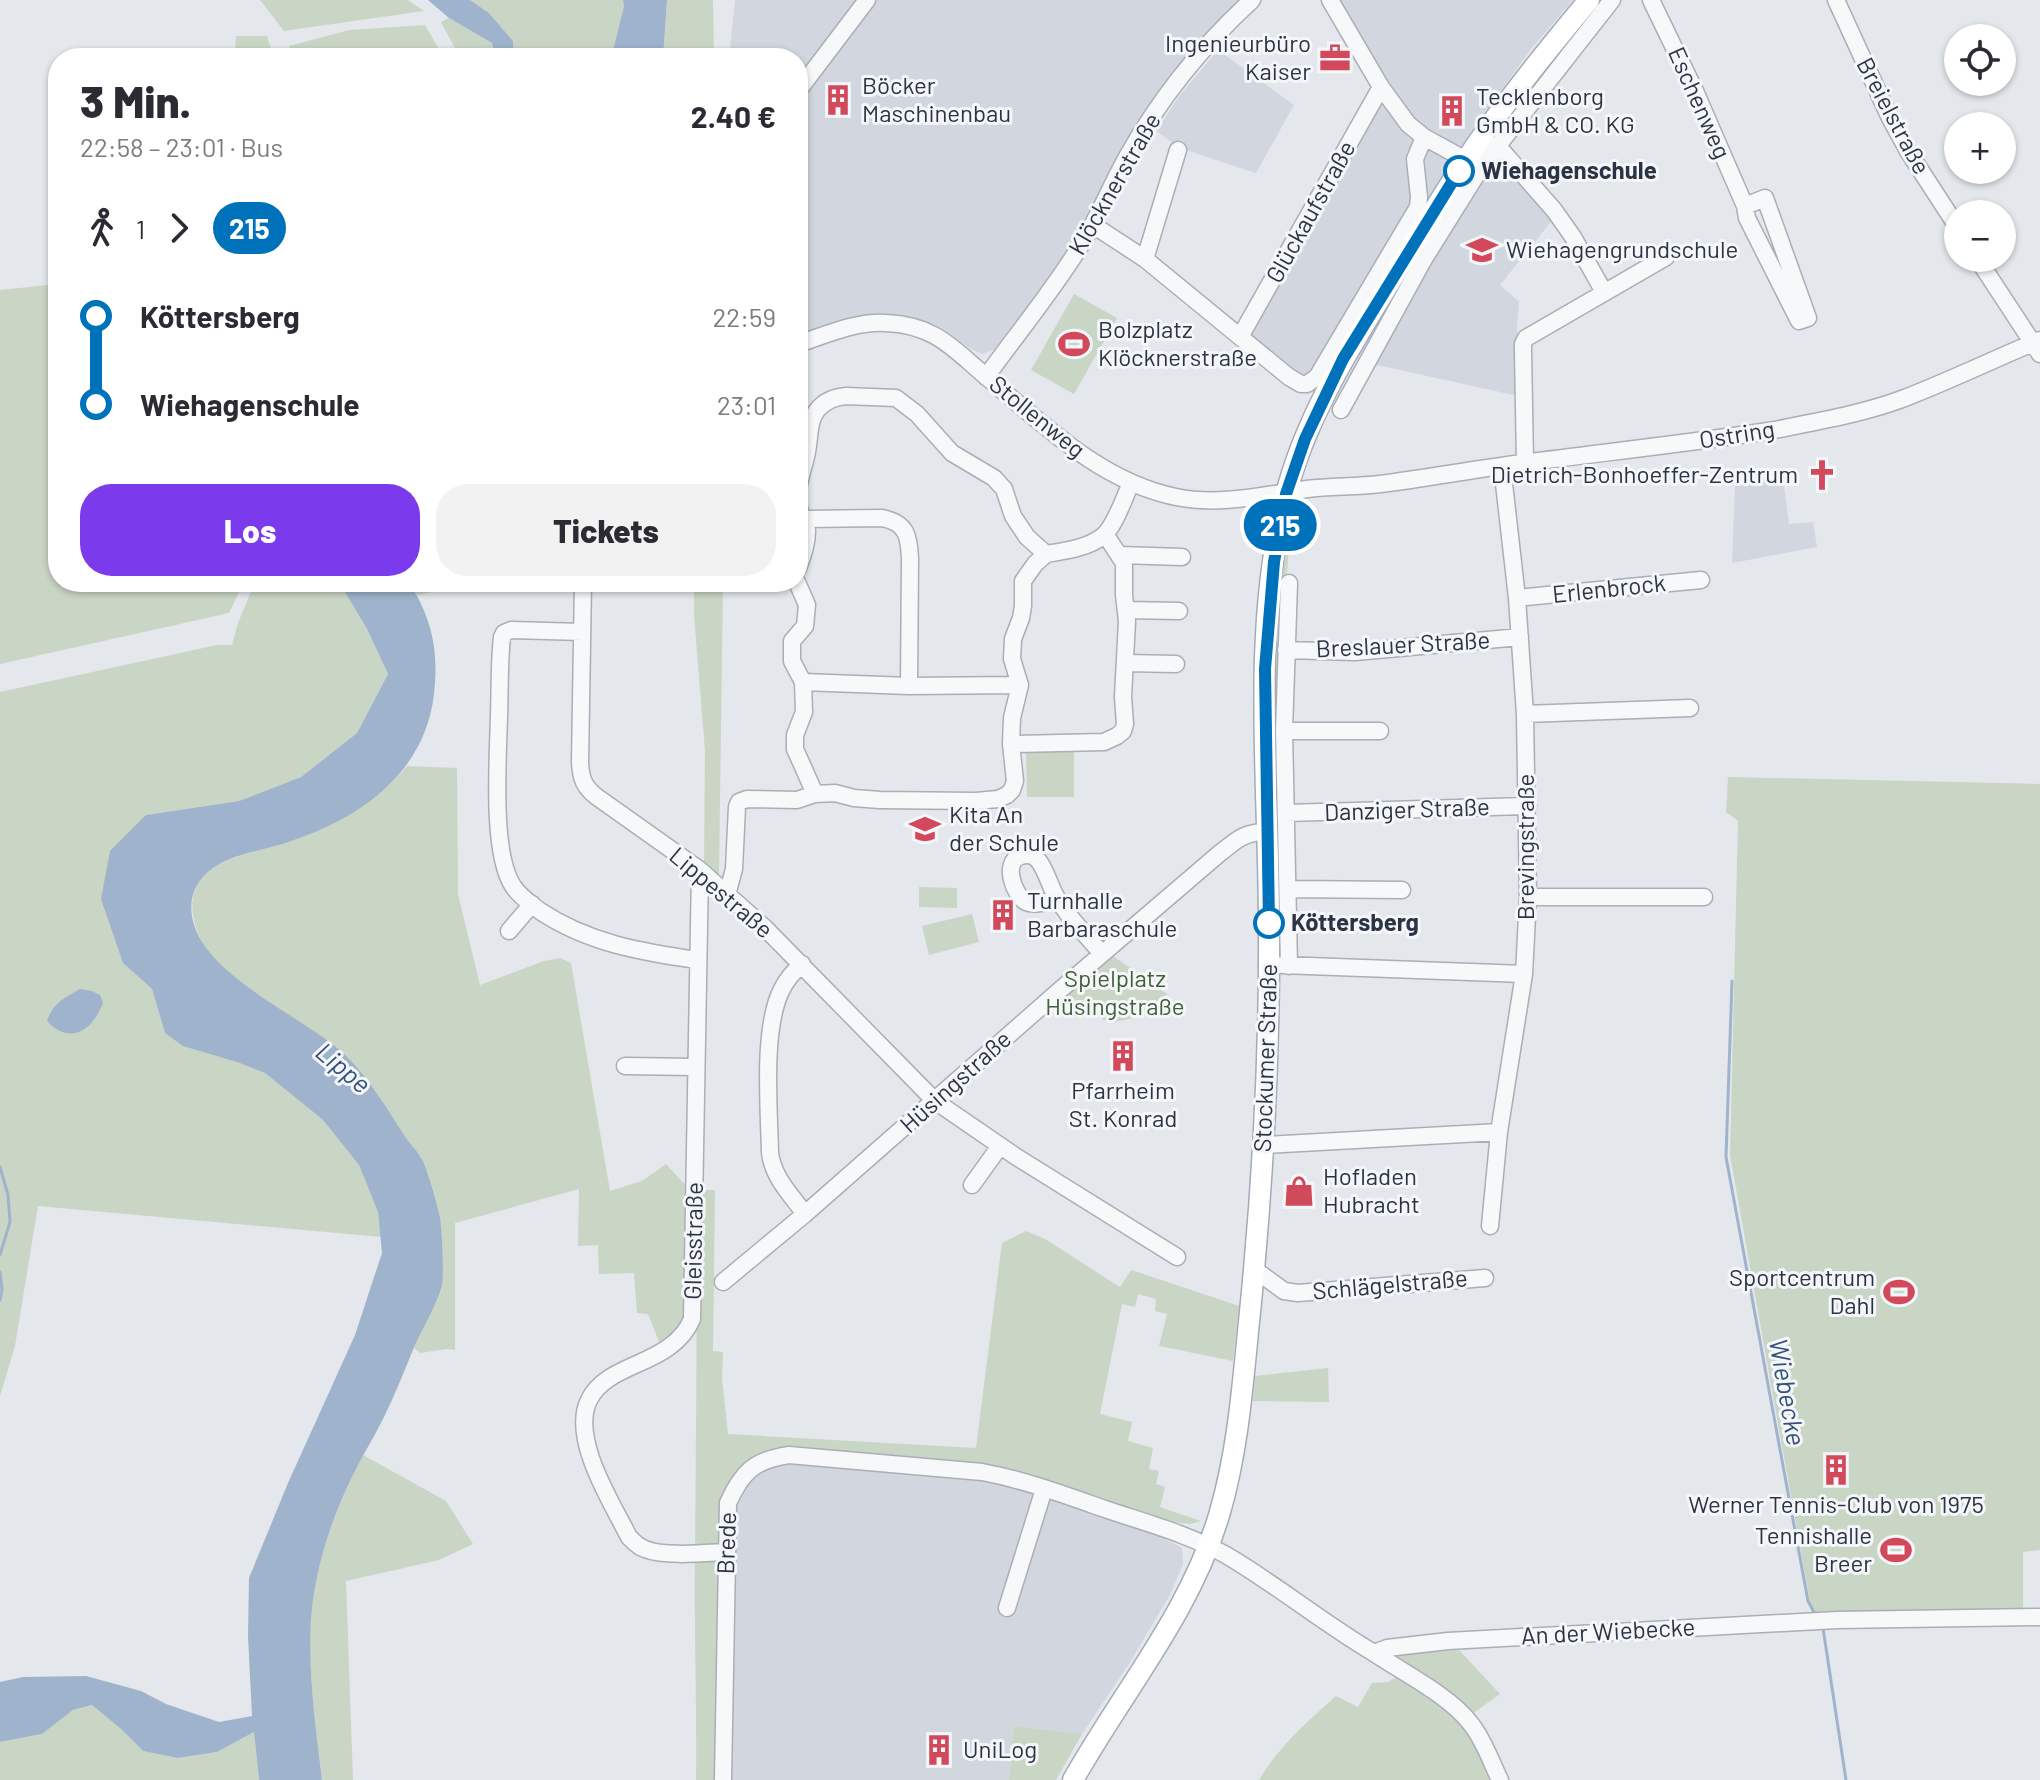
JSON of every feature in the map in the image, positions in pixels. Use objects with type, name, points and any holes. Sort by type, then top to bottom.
[{"type":"main road","name":"Stockumer Straße","points":[[1073,1780],[1176,1615],[1196,1577],[1220,1511],[1235,1450],[1265,1145],[1269,961],[1265,669],[1274,562],[1286,494],[1305,439],[1343,359],[1466,160],[1589,0]]},
{"type":"street","points":[[808,78],[867,0]]},
{"type":"street","name":"Klöcknerstraße","points":[[986,377],[1065,270],[1160,105],[1199,54],[1252,0]]},
{"type":"street","points":[[1330,0],[1381,87],[1408,124],[1424,137],[1466,160]]},
{"type":"street","points":[[1341,410],[1453,209],[1497,145],[1612,0]]},
{"type":"street","name":"Eschenweg","points":[[1651,0],[1695,91],[1745,206],[1747,218],[1799,321],[1808,318],[1765,198],[1745,206]]},
{"type":"street","name":"Breielstraße","points":[[1836,0],[1890,118],[1944,206]]},
{"type":"street","name":"Glückaufstraße","points":[[1240,337],[1381,87]]},
{"type":"street","points":[[1093,225],[1145,259],[1289,377],[1307,384],[1313,381],[1418,207],[1415,159],[1424,137]]},
{"type":"street","points":[[1497,145],[1554,210],[1604,292]]},
{"type":"street","points":[[1145,259],[1178,150]]},
{"type":"street","points":[[1525,463],[1523,344],[1526,338],[1666,257]]},
{"type":"street","points":[[1987,272],[2038,345]]},
{"type":"street","name":"Stollenweg","points":[[808,341],[865,323],[900,324],[930,332],[1074,449],[1131,483],[1178,498],[1206,500],[1286,494]]},
{"type":"street","name":"Ostring","points":[[1286,494],[1775,430],[1839,417],[1899,400],[2038,345]]},
{"type":"street","points":[[808,440],[816,411],[826,402],[837,397],[896,398],[917,414],[952,453],[994,478],[1004,489],[1013,516],[1027,537],[1046,554]]},
{"type":"street","name":"Brevingstraße","points":[[1490,1226],[1499,1132],[1524,974],[1528,897],[1525,714],[1517,598],[1502,466]]},
{"type":"street","points":[[727,895],[734,869],[737,807],[739,802],[747,799],[797,800],[815,794],[835,793],[880,800],[998,799],[1012,790],[1015,781],[1012,718],[1020,685],[1012,659],[1013,639],[1021,618],[1023,581],[1046,554],[1072,549],[1105,534],[1131,483]]},
{"type":"street","points":[[808,519],[882,518],[905,530],[909,539],[910,559],[909,686]]},
{"type":"street","points":[[1011,744],[1104,742],[1123,731],[1124,563],[1105,534]]},
{"type":"street","points":[[1120,555],[1182,557]]},
{"type":"street","name":"Erlenbrock","points":[[1517,598],[1701,580]]},
{"type":"street","name":"Stockumer Straße","points":[[1289,583],[1284,731],[1289,966]]},
{"type":"street","name":"Lippestraße","points":[[583,592],[581,781],[589,791],[700,870],[765,928],[935,1101],[1000,1146],[1177,1257]]},
{"type":"street","points":[[801,592],[807,605],[805,626],[792,641],[792,661],[803,682],[804,712],[795,735],[795,749],[815,794]]},
{"type":"street","points":[[1126,610],[1179,611]]},
{"type":"street","points":[[582,632],[511,630],[502,637],[498,780],[503,862],[513,886],[532,904],[573,930],[619,946],[697,960]]},
{"type":"street","name":"Breslauer Straße","points":[[1286,650],[1355,652],[1520,637]]},
{"type":"street","points":[[1125,663],[1176,664]]},
{"type":"street","points":[[803,682],[909,686],[1020,685]]},
{"type":"street","points":[[1525,714],[1690,708]]},
{"type":"street","points":[[1284,731],[1380,731]]},
{"type":"street","name":"Danziger Straße","points":[[1286,813],[1528,806]]},
{"type":"street","name":"Hüsingstraße","points":[[723,1282],[1243,834],[1267,832]]},
{"type":"street","name":"Gleisstraße","points":[[700,870],[692,1319],[683,1336],[671,1347],[612,1376],[599,1387],[589,1399],[584,1424],[589,1454],[629,1537],[648,1551],[726,1552]]},
{"type":"street","points":[[1288,889],[1402,890]]},
{"type":"street","points":[[1528,897],[1704,897]]},
{"type":"street","points":[[1058,900],[1102,954]]},
{"type":"street","points":[[509,931],[532,904]]},
{"type":"street","points":[[1269,961],[1289,966],[1524,974]]},
{"type":"street","points":[[802,964],[781,989],[772,1023],[769,1045],[770,1152],[776,1174],[805,1214]]},
{"type":"street","points":[[625,1066],[695,1067]]},
{"type":"street","points":[[1265,1145],[1499,1132]]},
{"type":"street","points":[[972,1185],[1000,1146]]},
{"type":"street","name":"Schlägelstraße","points":[[1254,1269],[1284,1291],[1298,1293],[1485,1278]]},
{"type":"street","name":"Brede","points":[[723,1780],[728,1503],[736,1484],[745,1473],[769,1458],[789,1455],[982,1472],[1014,1478],[1168,1530],[1208,1547]]},
{"type":"street","points":[[1007,1608],[1044,1489]]},
{"type":"street","points":[[1208,1547],[1233,1560],[1451,1703],[1479,1734],[1500,1780]]},
{"type":"street","name":"An der Wiebecke","points":[[1374,1653],[1387,1648],[1457,1640],[1837,1620],[2040,1617]]},
{"type":"shaded area","points":[[735,0],[1240,0],[1204,36],[1175,72],[1058,267],[994,350],[982,354],[931,323],[900,315],[861,315],[808,332],[808,48],[730,48]]},
{"type":"shaded area","points":[[1339,0],[1573,0],[1531,49],[1473,129],[1315,389],[1247,333],[1388,82]]},
{"type":"shaded area","points":[[1218,50],[1294,105],[1256,173],[1180,148],[1156,131],[1180,95]]},
{"type":"shaded area","name":"Wiehagengrundschule","points":[[1497,156],[1554,218],[1500,285],[1519,302],[1518,396],[1373,364],[1454,215]]},
{"type":"shaded area","points":[[1783,478],[1789,524],[1813,522],[1817,547],[1732,563],[1735,485]]},
{"type":"shaded area","points":[[812,1449],[968,1463],[981,1476],[1154,1533],[1182,1548],[1183,1564],[1170,1595],[1082,1734],[1014,1726],[1009,1780],[718,1780],[728,1486]]},
{"type":"green space","points":[[260,0],[408,0],[424,11],[284,31]]},
{"type":"green space","points":[[470,0],[623,0],[624,6],[614,48],[513,48],[513,41],[489,13]]},
{"type":"green space","points":[[667,0],[713,0],[714,48],[664,48]]},
{"type":"green space","points":[[449,18],[492,43],[493,48],[455,48],[441,22]]},
{"type":"green space","points":[[425,25],[438,48],[289,48],[349,30]]},
{"type":"green space","points":[[236,36],[267,36],[271,48],[235,48]]},
{"type":"green space","points":[[48,285],[48,592],[239,592],[229,613],[0,664],[0,290]]},
{"type":"green space","name":"Bolzplatz Klöcknerstraße","points":[[1074,294],[1117,318],[1074,394],[1031,370]]},
{"type":"green space","points":[[1290,535],[1281,648],[1282,898],[1279,898],[1275,688],[1282,587]]},
{"type":"green space","points":[[251,592],[345,592],[388,674],[357,733],[301,777],[239,801],[146,815],[123,963],[152,989],[165,1033],[265,1073],[323,1120],[359,1165],[378,1212],[381,1237],[38,1206],[15,1346],[0,1396],[0,692],[217,645],[232,645]]},
{"type":"green space","points":[[694,592],[723,592],[719,877],[704,867],[705,751]]},
{"type":"green space","points":[[1074,747],[1074,797],[1027,797],[1026,748]]},
{"type":"green space","points":[[407,766],[457,768],[458,894],[480,985],[544,961],[560,958],[571,963],[610,1191],[642,1181],[666,1164],[690,1190],[687,1312],[682,1327],[662,1349],[648,1314],[637,1313],[634,1273],[599,1274],[598,1245],[578,1246],[579,1189],[455,1223],[455,1350],[420,1353],[414,1348],[419,1335],[422,1158],[258,997],[216,961],[199,936],[193,901],[200,880],[209,872],[228,860],[290,841],[338,820],[368,802]]},
{"type":"green space","name":"Sportcentrum Dahl","points":[[1728,777],[2040,784],[2040,1550],[2023,1552],[2023,1612],[1975,1610],[1812,1614],[1730,1155],[1738,821],[1726,812]]},
{"type":"green space","points":[[919,887],[957,888],[957,908],[919,907]]},
{"type":"green space","points":[[972,914],[979,942],[929,955],[922,926]]},
{"type":"green space","name":"Spielplatz Hüsingstraße","points":[[1113,956],[1167,994],[1142,1016],[1110,1023],[1088,1011],[1068,994]]},
{"type":"green space","points":[[697,1190],[715,1190],[713,1351],[723,1352],[722,1378],[728,1434],[976,1448],[1002,1243],[1026,1231],[1045,1239],[1120,1287],[1131,1270],[1239,1306],[1233,1361],[1159,1346],[1167,1314],[1155,1311],[1156,1299],[1138,1294],[1135,1307],[1122,1304],[1100,1414],[1132,1422],[1128,1441],[1153,1448],[1149,1469],[1159,1471],[1156,1484],[1165,1487],[1160,1507],[1201,1521],[1190,1524],[1170,1522],[1009,1470],[968,1463],[812,1449],[732,1479],[718,1780],[696,1780]]},
{"type":"green space","points":[[1328,1368],[1329,1402],[1253,1401],[1255,1376]]},
{"type":"green space","points":[[363,1455],[446,1501],[473,1544],[439,1560],[346,1581],[353,1780],[322,1780],[310,1656],[315,1583],[341,1501]]},
{"type":"green space","points":[[1459,1650],[1500,1694],[1472,1714],[1452,1694],[1392,1659],[1393,1651]]},
{"type":"green space","points":[[1398,1676],[1449,1709],[1472,1733],[1494,1780],[1259,1780],[1285,1745],[1336,1696],[1358,1707],[1372,1683],[1388,1682]]},
{"type":"green space","points":[[92,1705],[143,1751],[178,1758],[217,1752],[254,1732],[259,1780],[0,1780],[0,1742],[42,1734],[73,1710]]},
{"type":"green space","points":[[1014,1726],[1082,1734],[1056,1780],[1009,1780]]},
{"type":"water","points":[[428,0],[470,0],[489,13],[513,41],[513,48],[493,48],[492,43],[449,18]]},
{"type":"water","points":[[623,0],[667,0],[664,48],[614,48]]},
{"type":"water","name":"Lippe","points":[[345,592],[414,592],[432,635],[435,678],[428,722],[403,770],[363,806],[340,820],[218,865],[201,879],[192,899],[194,924],[205,947],[225,968],[249,988],[326,1039],[362,1074],[423,1161],[440,1218],[443,1261],[441,1290],[387,1410],[343,1497],[319,1568],[312,1606],[310,1656],[322,1780],[259,1780],[254,1732],[217,1752],[178,1758],[143,1751],[92,1705],[73,1710],[42,1734],[0,1742],[0,1682],[23,1677],[86,1676],[141,1691],[166,1704],[219,1722],[252,1716],[249,1578],[355,1335],[382,1253],[378,1212],[359,1165],[323,1120],[265,1073],[183,1046],[165,1033],[152,989],[123,963],[101,899],[110,851],[146,815],[239,801],[301,777],[357,733],[388,674]]},
{"type":"water","points":[[80,989],[100,995],[103,1003],[87,1027],[80,1032],[64,1033],[47,1021],[56,1005]]},
{"type":"waterway","name":"Wiebecke","points":[[1732,981],[1726,1157],[1808,1601],[1816,1616]]},
{"type":"waterway","points":[[0,1167],[8,1195],[10,1222],[0,1255]]},
{"type":"waterway","points":[[0,1272],[0,1300]]},
{"type":"waterway","name":"Wiebecke","points":[[1823,1628],[1846,1780]]},
{"type":"bus line","name":"215","points":[[1269,923],[1265,669],[1274,562],[1286,494],[1305,439],[1343,359],[1459,171]]},
{"type":"place","name":"Ingenieurbüro Kaiser","points":[[1335,58]]},
{"type":"place","name":"Böcker Maschinenbau","points":[[838,100]]},
{"type":"place","name":"Tecklenborg GmbH & CO. KG","points":[[1452,111]]},
{"type":"place","name":"Wiehagenschule","points":[[1459,171]]},
{"type":"place","name":"Wiehagengrundschule","points":[[1482,250]]},
{"type":"place","name":"Bolzplatz Klöcknerstraße","points":[[1074,344]]},
{"type":"place","name":"Dietrich-Bonhoeffer-Zentrum","points":[[1822,475]]},
{"type":"place","name":"Kita An der Schule","points":[[925,829]]},
{"type":"place","name":"Turnhalle Barbaraschule","points":[[1003,915]]},
{"type":"place","name":"Köttersberg","points":[[1269,923]]},
{"type":"place","name":"Pfarrheim St. Konrad","points":[[1123,1056]]},
{"type":"place","name":"Hofladen Hubracht","points":[[1299,1191]]},
{"type":"place","name":"Sportcentrum Dahl","points":[[1899,1292]]},
{"type":"place","name":"Werner Tennis-Club von 1975","points":[[1836,1470]]},
{"type":"place","name":"Tennishalle Breer","points":[[1896,1550]]},
{"type":"place","name":"UniLog","points":[[939,1750]]}]
